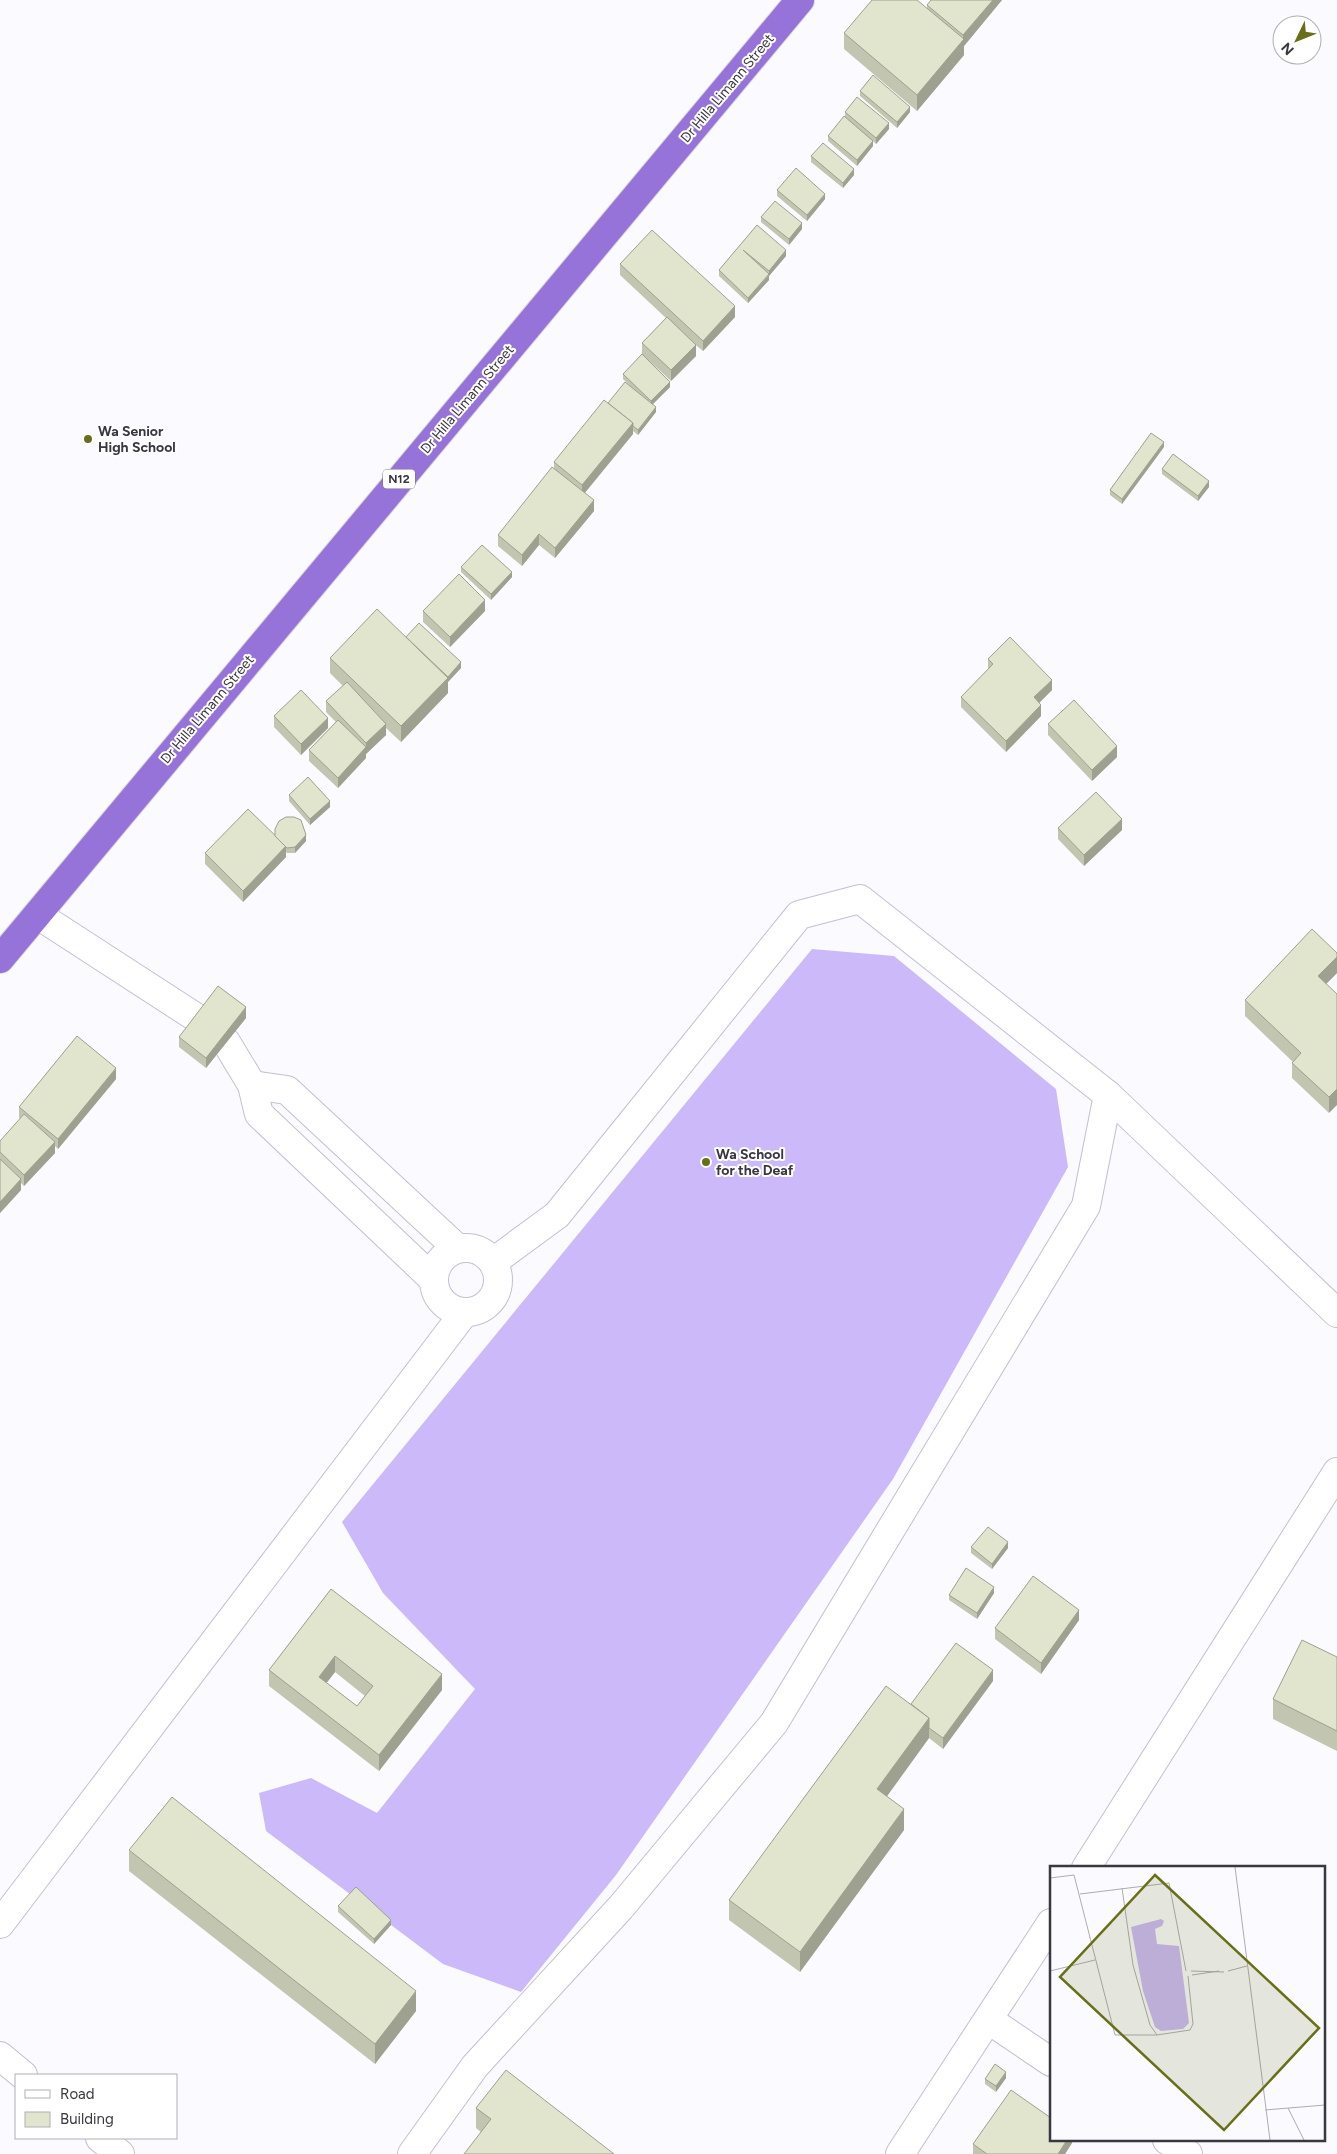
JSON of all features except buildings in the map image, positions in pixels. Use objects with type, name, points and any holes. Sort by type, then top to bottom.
[{"type":"highway","name":"Dr Hilla Limann Street","points":[[0,959],[800,0]]},
{"type":"lane","points":[[493,1262],[557,1215],[799,915],[860,899],[1108,1095],[1337,1312]]},
{"type":"lane","points":[[38,915],[200,1020]]},
{"type":"lane","points":[[226,1042],[252,1085],[259,1114],[433,1279],[438,1298],[454,1310],[464,1313],[474,1312],[491,1301],[498,1282],[493,1262],[477,1250],[457,1248],[287,1090],[252,1085]]},
{"type":"lane","points":[[412,2154],[475,2066],[621,1907],[774,1723],[1086,1206],[1108,1095]]},
{"type":"lane","points":[[433,1279],[440,1260],[457,1248]]},
{"type":"lane","points":[[0,1924],[464,1313]]},
{"type":"lane","points":[[1087,1866],[1337,1472]]},
{"type":"lane","points":[[900,2154],[1050,1925]]},
{"type":"lane","points":[[989,2020],[1050,2061]]},
{"type":"lane","points":[[0,2056],[22,2074]]},
{"type":"lane","points":[[101,2139],[120,2154]]},
{"type":"lane","points":[[1170,2142],[1188,2154]]},
{"type":"shaded area","points":[[812,949],[894,956],[1056,1089],[1068,1167],[893,1479],[616,1875],[521,1992],[443,1964],[266,1831],[259,1793],[311,1778],[377,1813],[475,1689],[383,1593],[342,1522]]},
{"type":"place","name":"Wa Senior High School","points":[[88,439]]},
{"type":"place","name":"Wa School for the Deaf","points":[[706,1162]]}]
